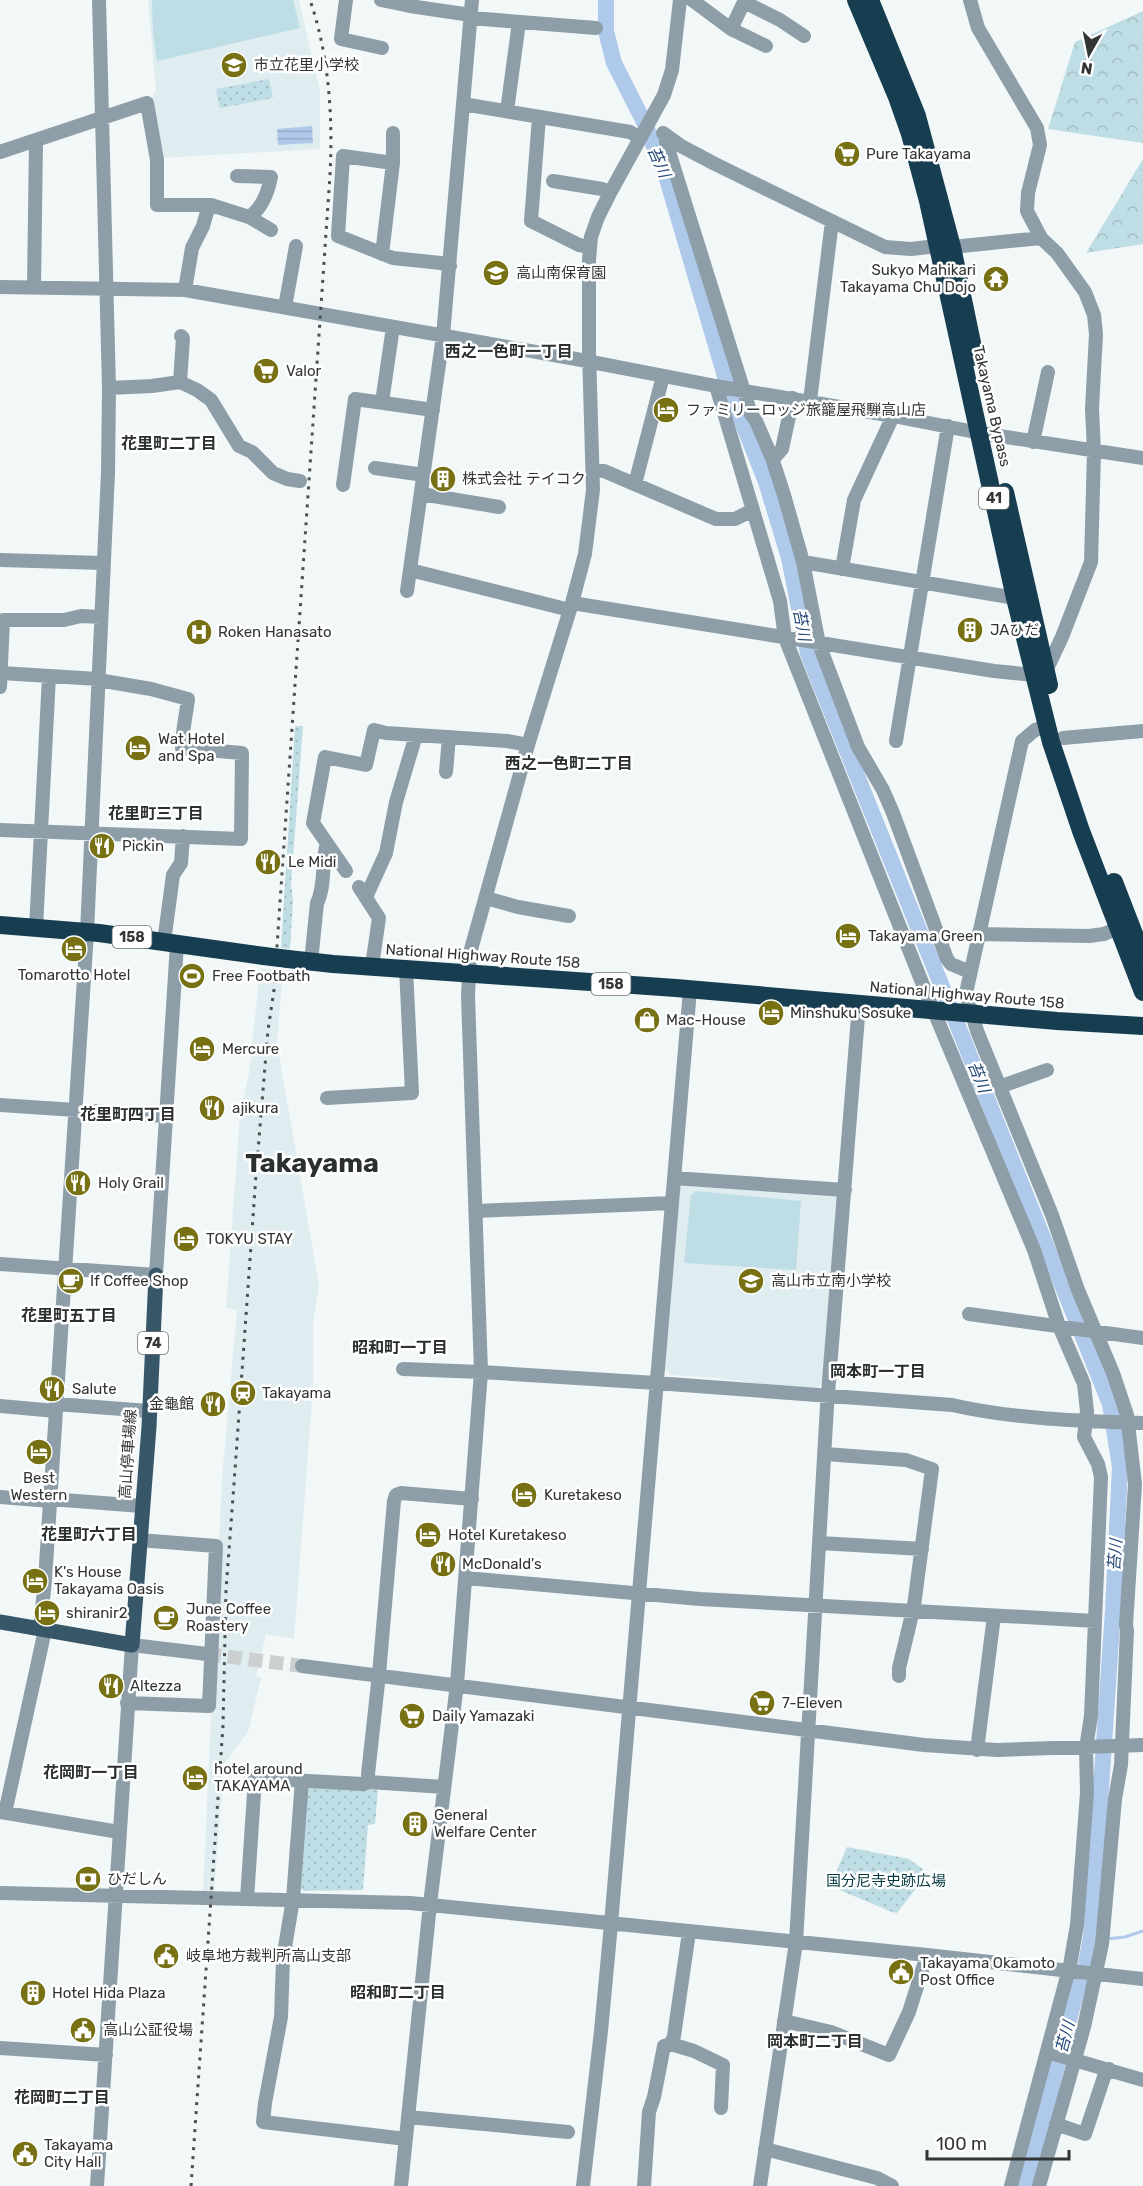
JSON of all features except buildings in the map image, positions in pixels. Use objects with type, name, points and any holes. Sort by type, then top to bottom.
[{"type":"highway","name":"Takayama Bypass","points":[[856,0],[897,98],[945,247]]},
{"type":"highway","name":"Takayama Bypass","points":[[870,0],[917,116],[1040,673],[1047,726],[1081,831],[1143,992]]},
{"type":"highway","name":"Takayama Bypass","points":[[986,434],[1015,598],[1093,827],[1143,957]]},
{"type":"highway","name":"National Highway Route 158","points":[[0,925],[87,932],[311,962],[1143,1026]]},
{"type":"main road","name":"高山停車場線","points":[[132,1645],[149,1411],[156,1275]]},
{"type":"main road","points":[[0,1622],[132,1645]]},
{"type":"street","points":[[99,0],[109,388],[108,473],[87,932],[42,1630],[2,1812],[119,1832]]},
{"type":"street","points":[[346,0],[341,39],[382,48]]},
{"type":"street","points":[[381,0],[464,14],[471,18],[596,28]]},
{"type":"street","points":[[407,591],[443,336],[472,0]]},
{"type":"street","points":[[401,2186],[430,1904],[457,1684],[482,1372],[468,973],[470,953],[528,744],[571,607],[585,554],[594,470],[590,362],[590,247],[593,228],[664,95],[672,70],[680,0]]},
{"type":"street","points":[[692,0],[731,29],[766,46]]},
{"type":"street","points":[[410,570],[571,607],[909,658],[1040,673],[1062,637],[1090,562],[1094,452],[1092,409],[1096,334],[1094,315],[1085,292],[1057,253],[1041,238],[1027,211],[1028,194],[1040,145],[1037,128],[978,28],[970,0]]},
{"type":"street","points":[[731,29],[745,1],[804,36]]},
{"type":"street","points":[[507,111],[519,22]]},
{"type":"street","points":[[0,152],[147,103],[157,160],[158,205],[211,205],[249,218],[271,230]]},
{"type":"street","points":[[463,104],[630,132],[641,137]]},
{"type":"street","points":[[539,117],[531,221],[579,245],[590,247]]},
{"type":"street","points":[[651,121],[666,136],[715,164],[891,248],[945,247],[1041,238]]},
{"type":"street","points":[[382,254],[393,163],[393,133]]},
{"type":"street","points":[[666,136],[743,391],[772,458],[803,562],[817,643],[858,747],[883,790],[947,959],[951,964],[970,972]]},
{"type":"street","points":[[34,288],[36,141]]},
{"type":"street","points":[[393,163],[343,156],[338,236],[393,258],[450,266]]},
{"type":"street","points":[[237,176],[271,177],[266,196],[249,218]]},
{"type":"street","points":[[553,181],[602,189],[610,193]]},
{"type":"street","points":[[185,290],[192,248],[211,205]]},
{"type":"street","points":[[810,401],[832,221]]},
{"type":"street","points":[[285,307],[296,246]]},
{"type":"street","points":[[0,286],[185,290],[986,434],[1094,452],[1142,454]]},
{"type":"street","points":[[382,402],[393,327]]},
{"type":"street","points":[[180,382],[183,338],[181,336]]},
{"type":"street","points":[[1034,442],[1048,372]]},
{"type":"street","points":[[635,484],[663,376]]},
{"type":"street","points":[[109,388],[180,382],[197,390],[211,400],[239,446],[252,452],[273,473],[300,481]]},
{"type":"street","points":[[718,387],[780,601],[788,638],[1034,1250],[1084,1384],[1089,1420],[1084,1437],[1098,1464],[1101,1477],[1087,1793],[1077,1924],[1070,1971],[1011,2186]]},
{"type":"street","points":[[772,458],[782,449],[793,398]]},
{"type":"street","points":[[343,485],[355,399],[433,410]]},
{"type":"street","points":[[842,569],[854,500],[893,416]]},
{"type":"street","points":[[896,741],[948,426]]},
{"type":"street","points":[[375,468],[424,475]]},
{"type":"street","points":[[594,470],[604,471],[716,519],[735,519],[753,510]]},
{"type":"street","points":[[421,494],[499,507]]},
{"type":"street","points":[[0,560],[103,563]]},
{"type":"street","points":[[803,562],[1015,598]]},
{"type":"street","points":[[0,687],[3,620],[64,620],[81,616],[101,617]]},
{"type":"street","points":[[0,830],[241,839],[242,753],[182,748],[182,728],[186,720],[188,699],[152,689],[98,680],[1,673]]},
{"type":"street","points":[[36,928],[49,676]]},
{"type":"street","points":[[1040,2186],[1103,1938],[1115,1799],[1121,1764],[1118,1747],[1137,1547],[1139,1489],[1126,1422],[1113,1373],[1078,1290],[1052,1215],[969,1013],[966,993],[1022,741],[1035,730],[1047,726]]},
{"type":"street","points":[[346,872],[313,823],[325,757],[366,765],[374,730],[528,744]]},
{"type":"street","points":[[1063,738],[1143,731]]},
{"type":"street","points":[[372,966],[379,918],[362,892],[386,853],[396,802],[416,735]]},
{"type":"street","points":[[446,772],[449,737]]},
{"type":"street","points":[[0,1264],[156,1275],[166,1116],[173,875],[181,863],[183,836]]},
{"type":"street","points":[[311,962],[323,856],[327,843]]},
{"type":"street","points":[[486,898],[518,907],[569,916]]},
{"type":"street","points":[[978,934],[1089,936],[1104,934],[1118,928]]},
{"type":"street","points":[[327,1098],[412,1093],[405,968]]},
{"type":"street","points":[[583,2186],[611,1923],[690,990]]},
{"type":"street","points":[[760,2186],[796,1942],[828,1397],[859,1004]]},
{"type":"street","points":[[999,1087],[1047,1070]]},
{"type":"street","points":[[0,1105],[166,1116]]},
{"type":"street","points":[[674,1178],[845,1190]]},
{"type":"street","points":[[476,1211],[672,1203]]},
{"type":"street","points":[[969,1314],[1143,1338]]},
{"type":"street","points":[[403,1369],[656,1383],[952,1405],[987,1413],[1143,1424]]},
{"type":"street","points":[[0,1406],[149,1411]]},
{"type":"street","points":[[825,1454],[906,1460],[932,1469],[922,1549],[899,1676]]},
{"type":"street","points":[[369,1782],[396,1495],[401,1492],[472,1499]]},
{"type":"street","points":[[0,1497],[142,1506]]},
{"type":"street","points":[[127,1703],[209,1706],[216,1546],[140,1540]]},
{"type":"street","points":[[820,1543],[922,1549]]},
{"type":"street","points":[[466,1578],[639,1595],[1095,1621]]},
{"type":"street","points":[[977,1750],[994,1616]]},
{"type":"street","points":[[97,2186],[132,1645],[207,1654]]},
{"type":"street","points":[[302,1666],[977,1750],[1143,1746]]},
{"type":"street","points":[[247,1899],[255,1778],[444,1787]]},
{"type":"street","points":[[302,1780],[293,1899],[283,1959],[281,2017],[263,2122],[406,2139]]},
{"type":"street","points":[[0,1893],[430,1904],[1143,1979]]},
{"type":"street","points":[[671,2044],[689,1932]]},
{"type":"street","points":[[784,2021],[831,2032],[889,2055],[909,2012],[927,1955]]},
{"type":"street","points":[[644,2186],[649,2112],[664,2046],[671,2044],[694,2051],[723,2065],[721,2108]]},
{"type":"street","points":[[0,2048],[106,2055]]},
{"type":"street","points":[[1049,2053],[1143,2080]]},
{"type":"street","points":[[1056,2124],[1085,2134],[1104,2077],[1109,2069]]},
{"type":"street","points":[[408,2117],[567,2132]]},
{"type":"street","points":[[765,2149],[892,2186]]},
{"type":"shaded area","name":"市立花里小学校","points":[[148,0],[299,0],[320,92],[320,149],[161,158],[150,100],[156,91]]},
{"type":"shaded area","points":[[260,969],[283,970],[277,1043],[319,1286],[313,1322],[313,1386],[294,1639],[266,1634],[256,1676],[261,1678],[248,1732],[224,1764],[214,1893],[203,1891],[222,1479],[237,1310],[226,1308],[240,1115],[249,1074]]},
{"type":"shaded area","name":"高山市立南小学校","points":[[680,1183],[839,1196],[823,1382],[816,1389],[671,1375],[663,1367]]},
{"type":"green space","points":[[152,0],[293,0],[300,28],[157,61]]},
{"type":"green space","points":[[1143,11],[1143,143],[1048,129],[1075,42]]},
{"type":"green space","points":[[269,79],[273,98],[220,108],[216,89]]},
{"type":"green space","points":[[1143,159],[1143,244],[1086,253]]},
{"type":"green space","points":[[295,726],[303,726],[291,884],[293,900],[290,949],[281,948]]},
{"type":"green space","points":[[696,1191],[801,1201],[796,1270],[684,1263],[691,1195]]},
{"type":"green space","points":[[309,1785],[378,1790],[375,1824],[368,1825],[363,1890],[304,1891],[300,1888],[306,1789]]},
{"type":"green space","name":"国分尼寺史跡広場","points":[[847,1847],[909,1859],[928,1873],[897,1913],[892,1912],[830,1886]]},
{"type":"water","points":[[312,126],[313,143],[278,145],[277,129]]},
{"type":"waterway","name":"苔川","points":[[606,0],[606,31],[614,63],[645,124],[667,179],[727,383],[766,482],[789,558],[808,654],[1110,1404],[1120,1467],[1113,1610],[1091,1936],[1086,1964],[1078,1985],[1026,2186]]},
{"type":"waterway","points":[[1107,1939],[1125,1937],[1143,1931]]},
{"type":"tunnel","points":[[207,1654],[302,1666]]},
{"type":"railway","points":[[191,2186],[223,1726],[226,1590],[256,1175],[268,1030],[274,990],[330,175],[331,131],[328,86],[322,42],[310,0]]},
{"type":"place","name":"市立花里小学校","points":[[234,65]]},
{"type":"place","name":"Pure Takayama","points":[[847,154]]},
{"type":"place","name":"高山南保育園","points":[[496,273]]},
{"type":"place","name":"Sukyo Mahikari Takayama Chu Dojo","points":[[996,279]]},
{"type":"place","name":"Valor","points":[[266,371]]},
{"type":"place","name":"ファミリーロッジ旅籠屋飛騨高山店","points":[[666,410]]},
{"type":"place","name":"株式会社 テイコク","points":[[443,479]]},
{"type":"place","name":"JAひだ","points":[[970,630]]},
{"type":"place","name":"Roken Hanasato","points":[[199,632]]},
{"type":"place","name":"Wat Hotel and Spa","points":[[138,748]]},
{"type":"place","name":"Pickin","points":[[102,846]]},
{"type":"place","name":"Le Midi","points":[[268,862]]},
{"type":"place","name":"Takayama Green","points":[[848,936]]},
{"type":"place","name":"Tomarotto Hotel","points":[[74,949]]},
{"type":"place","name":"Free Footbath","points":[[192,976]]},
{"type":"place","name":"Minshuku Sosuke","points":[[771,1013]]},
{"type":"place","name":"Mac-House","points":[[647,1020]]},
{"type":"place","name":"Mercure","points":[[202,1049]]},
{"type":"place","name":"ajikura","points":[[212,1108]]},
{"type":"place","name":"Holy Grail","points":[[78,1183]]},
{"type":"place","name":"TOKYU STAY","points":[[186,1239]]},
{"type":"place","name":"If Coffee Shop","points":[[71,1281]]},
{"type":"place","name":"高山市立南小学校","points":[[751,1281]]},
{"type":"place","name":"Salute","points":[[52,1389]]},
{"type":"place","name":"Takayama","points":[[243,1393]]},
{"type":"place","name":"金龜館","points":[[213,1404]]},
{"type":"place","name":"Best Western","points":[[39,1452]]},
{"type":"place","name":"Kuretakeso","points":[[524,1495]]},
{"type":"place","name":"Hotel Kuretakeso","points":[[428,1535]]},
{"type":"place","name":"McDonald's","points":[[443,1564]]},
{"type":"place","name":"K's House Takayama Oasis","points":[[35,1581]]},
{"type":"place","name":"shiranir2","points":[[47,1613]]},
{"type":"place","name":"June Coffee Roastery","points":[[166,1618]]},
{"type":"place","name":"Altezza","points":[[111,1686]]},
{"type":"place","name":"7-Eleven","points":[[762,1703]]},
{"type":"place","name":"Daily Yamazaki","points":[[412,1716]]},
{"type":"place","name":"hotel around TAKAYAMA","points":[[195,1778]]},
{"type":"place","name":"General Welfare Center","points":[[415,1824]]},
{"type":"place","name":"ひだしん","points":[[88,1879]]},
{"type":"place","name":"岐阜地方裁判所高山支部","points":[[166,1956]]},
{"type":"place","name":"Takayama Okamoto Post Office","points":[[901,1972]]},
{"type":"place","name":"Hotel Hida Plaza","points":[[33,1993]]},
{"type":"place","name":"高山公証役場","points":[[83,2030]]},
{"type":"place","name":"Takayama City Hall","points":[[25,2154]]},
{"type":"district","name":"西之一色町一丁目","points":[[509,351]]},
{"type":"district","name":"花里町二丁目","points":[[169,443]]},
{"type":"district","name":"西之一色町二丁目","points":[[569,763]]},
{"type":"district","name":"花里町三丁目","points":[[156,813]]},
{"type":"district","name":"花里町四丁目","points":[[128,1114]]},
{"type":"district","name":"Takayama","points":[[312,1163]]},
{"type":"district","name":"花里町五丁目","points":[[69,1315]]},
{"type":"district","name":"昭和町一丁目","points":[[400,1347]]},
{"type":"district","name":"岡本町一丁目","points":[[878,1371]]},
{"type":"district","name":"花里町六丁目","points":[[89,1534]]},
{"type":"district","name":"花岡町一丁目","points":[[91,1772]]},
{"type":"district","name":"昭和町二丁目","points":[[398,1992]]},
{"type":"district","name":"岡本町二丁目","points":[[815,2041]]},
{"type":"district","name":"花岡町二丁目","points":[[62,2097]]}]
